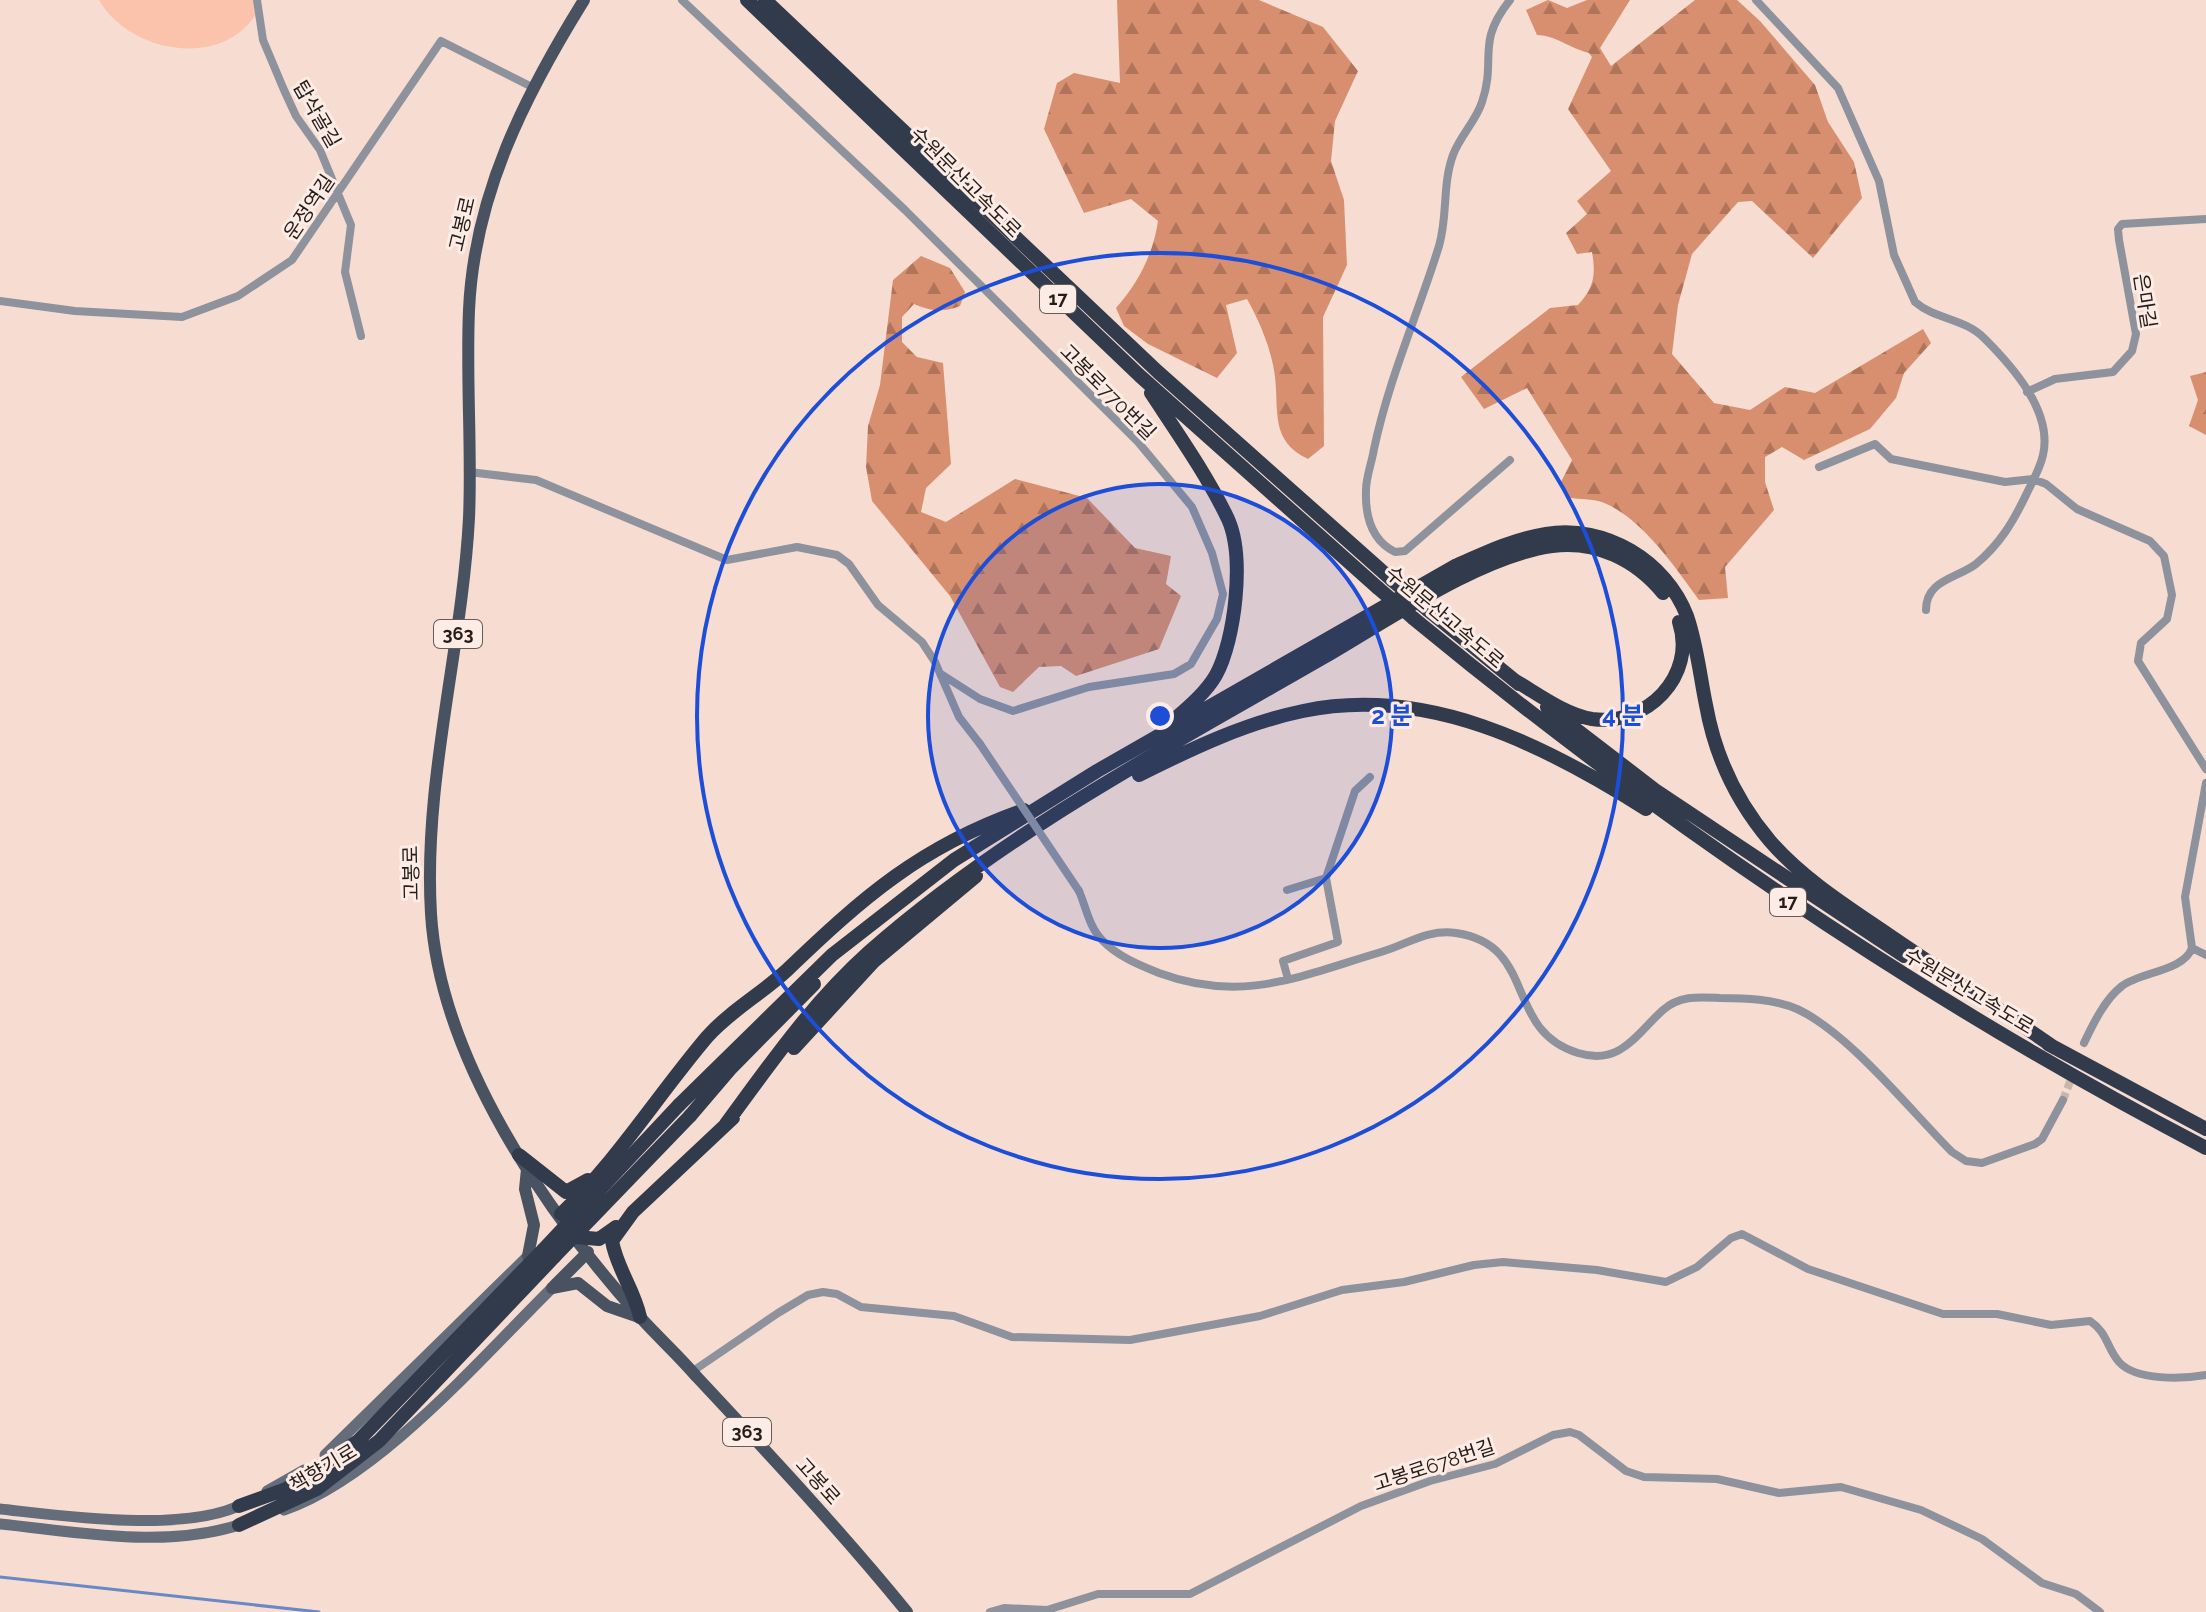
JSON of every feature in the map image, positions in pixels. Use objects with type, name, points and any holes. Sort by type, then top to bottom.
[{"type":"highway","name":"수원문산고속도로","points":[[747,0],[1140,376],[1413,618],[1550,727],[1767,887],[2000,1034],[2200,1145]]},
{"type":"highway","name":"수원문산고속도로","points":[[765,0],[1158,372],[1392,580],[1603,752],[1781,877],[2055,1048],[2201,1127]]},
{"type":"highway","points":[[239,1525],[317,1489],[379,1441],[679,1105],[764,1018],[886,909],[954,860],[1161,730],[1191,704],[1215,676],[1233,626],[1234,549],[1229,522],[1200,468],[1140,376]]},
{"type":"highway","points":[[1097,771],[1455,566],[1494,548],[1549,533],[1597,537],[1643,557],[1673,591],[1689,626],[1721,761],[1744,805],[1772,842],[1844,904],[2055,1048]]},
{"type":"highway","points":[[708,1096],[862,948],[967,872],[1048,819],[1389,619],[1472,574],[1527,552],[1554,546],[1578,546],[1618,556],[1653,580],[1676,614],[1683,649],[1680,667],[1661,696],[1637,713],[1607,720],[1589,718],[1567,710],[1514,680]]},
{"type":"highway","points":[[1048,819],[1207,742],[1304,711],[1342,707],[1419,710],[1496,729],[1563,759],[1767,887]]},
{"type":"highway","points":[[561,1214],[628,1141],[710,1034],[787,969],[835,922],[879,885],[955,837],[1051,800]]},
{"type":"highway","points":[[239,1506],[286,1489],[358,1441],[690,1116],[776,1021],[878,925],[963,867],[1001,849]]},
{"type":"highway","points":[[583,1245],[599,1239],[633,1212],[726,1124],[834,1001],[874,961],[972,880],[1001,849]]},
{"type":"highway","points":[[726,1124],[817,1003],[877,945],[967,872]]},
{"type":"highway","points":[[523,1162],[566,1192],[579,1188],[628,1141]]},
{"type":"highway","points":[[633,1212],[612,1241],[616,1264],[635,1294],[640,1317]]},
{"type":"main road","name":"고봉로","points":[[584,0],[515,121],[486,203],[474,259],[469,311],[469,472],[462,605],[430,840],[432,919],[442,985],[465,1048],[498,1121],[523,1162],[583,1245],[640,1317],[693,1371],[907,1612]]},
{"type":"main road","points":[[523,1162],[525,1189],[534,1225],[528,1256]]},
{"type":"main road","points":[[528,1256],[543,1237],[583,1245],[552,1288]]},
{"type":"main road","name":"책향기로","points":[[0,1509],[138,1522],[239,1506],[336,1448],[528,1256]]},
{"type":"main road","points":[[552,1288],[578,1283],[607,1306],[640,1317]]},
{"type":"main road","name":"책향기로","points":[[0,1524],[114,1536],[192,1537],[302,1504],[394,1442],[552,1288]]},
{"type":"street","name":"탑삭골길","points":[[257,0],[263,40],[296,116],[320,150],[351,225],[345,272],[361,336]]},
{"type":"street","name":"고봉로770번길","points":[[682,0],[905,210],[1138,442],[1192,507],[1212,553],[1223,594],[1217,619],[1191,664],[1174,674],[1089,687],[1013,711],[980,699],[941,674]]},
{"type":"street","points":[[1510,0],[1490,34],[1486,51],[1489,79],[1481,106],[1454,153],[1447,178],[1441,242],[1385,400],[1366,489],[1368,521],[1376,538],[1395,552],[1405,551],[1510,460]]},
{"type":"street","points":[[1756,0],[1838,88],[1879,181],[1894,255],[1915,302],[1975,329],[2001,356],[2041,418],[2045,440],[2033,479],[2003,536],[1972,567],[1932,588],[1926,597],[1926,610]]},
{"type":"street","name":"운정역길","points":[[0,301],[75,311],[182,317],[238,296],[292,260],[441,41],[532,87]]},
{"type":"street","name":"은마길","points":[[2027,392],[2055,379],[2113,372],[2132,351],[2136,334],[2119,240],[2118,229],[2122,224],[2206,219]]},
{"type":"street","points":[[1819,467],[1875,444],[1891,459],[2005,482],[2033,479],[2046,484],[2077,509],[2150,541],[2164,556],[2170,606],[2167,619],[2141,643],[2138,661],[2206,769]]},
{"type":"street","points":[[469,472],[536,480],[727,560],[797,547],[837,555],[849,564],[878,605],[922,642],[941,674],[959,717],[1079,891],[1101,939],[1142,966],[1179,980],[1217,988],[1250,989],[1388,950],[1421,934],[1465,935],[1493,948],[1509,963],[1528,1015],[1543,1031],[1571,1050],[1591,1055],[1624,1050],[1665,1008],[1680,999],[1735,998],[1779,1003],[1803,1013],[1836,1036],[1952,1152],[1973,1163],[1994,1160],[2035,1144],[2042,1139],[2063,1100]]},
{"type":"street","points":[[1288,979],[1283,961],[1338,942],[1326,878],[1355,791],[1370,777]]},
{"type":"street","points":[[2084,1043],[2115,992],[2137,977],[2185,960],[2192,948],[2185,897],[2206,783]]},
{"type":"street","points":[[1287,890],[1326,878]]},
{"type":"street","points":[[2192,948],[2206,955]]},
{"type":"street","points":[[693,1371],[778,1313],[808,1295],[823,1292],[837,1294],[861,1307],[954,1316],[1012,1337],[1130,1340],[1260,1316],[1342,1290],[1404,1282],[1474,1265],[1503,1262],[1597,1270],[1666,1282],[1697,1267],[1731,1238],[1742,1234],[1808,1269],[1943,1314],[1997,1314],[2051,1325],[2090,1321],[2105,1334],[2114,1354],[2126,1368],[2184,1378],[2206,1375]]},
{"type":"street","name":"고봉로678번길","points":[[990,1612],[1004,1608],[1047,1610],[1098,1594],[1190,1594],[1361,1506],[1430,1481],[1495,1464],[1553,1435],[1570,1432],[1579,1435],[1626,1471],[1644,1477],[1717,1479],[1779,1493],[1841,1487],[1921,1510],[1982,1539],[2042,1583],[2076,1594],[2100,1612]]},
{"type":"shaded area","points":[[99,0],[254,0],[258,11],[243,30],[223,42],[201,48],[177,48],[154,43],[132,33],[113,18]]},
{"type":"green space","points":[[1117,0],[1259,0],[1323,27],[1358,71],[1335,121],[1331,161],[1344,200],[1347,265],[1323,317],[1324,446],[1308,459],[1287,444],[1282,434],[1271,357],[1247,299],[1226,305],[1237,353],[1217,378],[1148,344],[1124,326],[1116,308],[1143,268],[1158,221],[1131,199],[1084,213],[1044,129],[1057,83],[1074,73],[1120,83]]},
{"type":"green space","points":[[1548,0],[1567,8],[1587,0],[1630,0],[1600,48],[1611,66],[1695,0],[1737,0],[1760,21],[1815,85],[1828,122],[1854,162],[1862,198],[1813,258],[1752,201],[1738,202],[1692,254],[1678,305],[1672,354],[1714,403],[1750,410],[1785,387],[1815,393],[1923,329],[1931,343],[1904,373],[1896,398],[1870,429],[1804,460],[1782,447],[1765,457],[1765,482],[1774,510],[1725,567],[1728,598],[1699,600],[1656,544],[1630,519],[1602,502],[1570,498],[1560,484],[1572,460],[1527,388],[1484,409],[1461,377],[1550,308],[1578,305],[1588,293],[1592,281],[1592,252],[1577,254],[1566,233],[1587,214],[1577,201],[1611,171],[1568,109],[1592,57],[1557,40],[1537,35],[1526,10]]},
{"type":"green space","points":[[921,256],[950,268],[965,292],[960,306],[937,310],[914,304],[902,317],[902,342],[917,357],[943,363],[951,464],[926,488],[921,512],[946,522],[1015,479],[1087,498],[1135,548],[1171,556],[1166,584],[1181,596],[1159,649],[1076,676],[1061,666],[1039,667],[1013,692],[1000,687],[950,596],[872,501],[866,467],[868,426],[880,385],[893,280]]},
{"type":"green space","points":[[2206,372],[2206,435],[2189,426],[2198,400],[2190,376]]},
{"type":"waterway","points":[[0,1577],[319,1612]]},
{"type":"tunnel","points":[[2063,1100],[2073,1074]]}]
